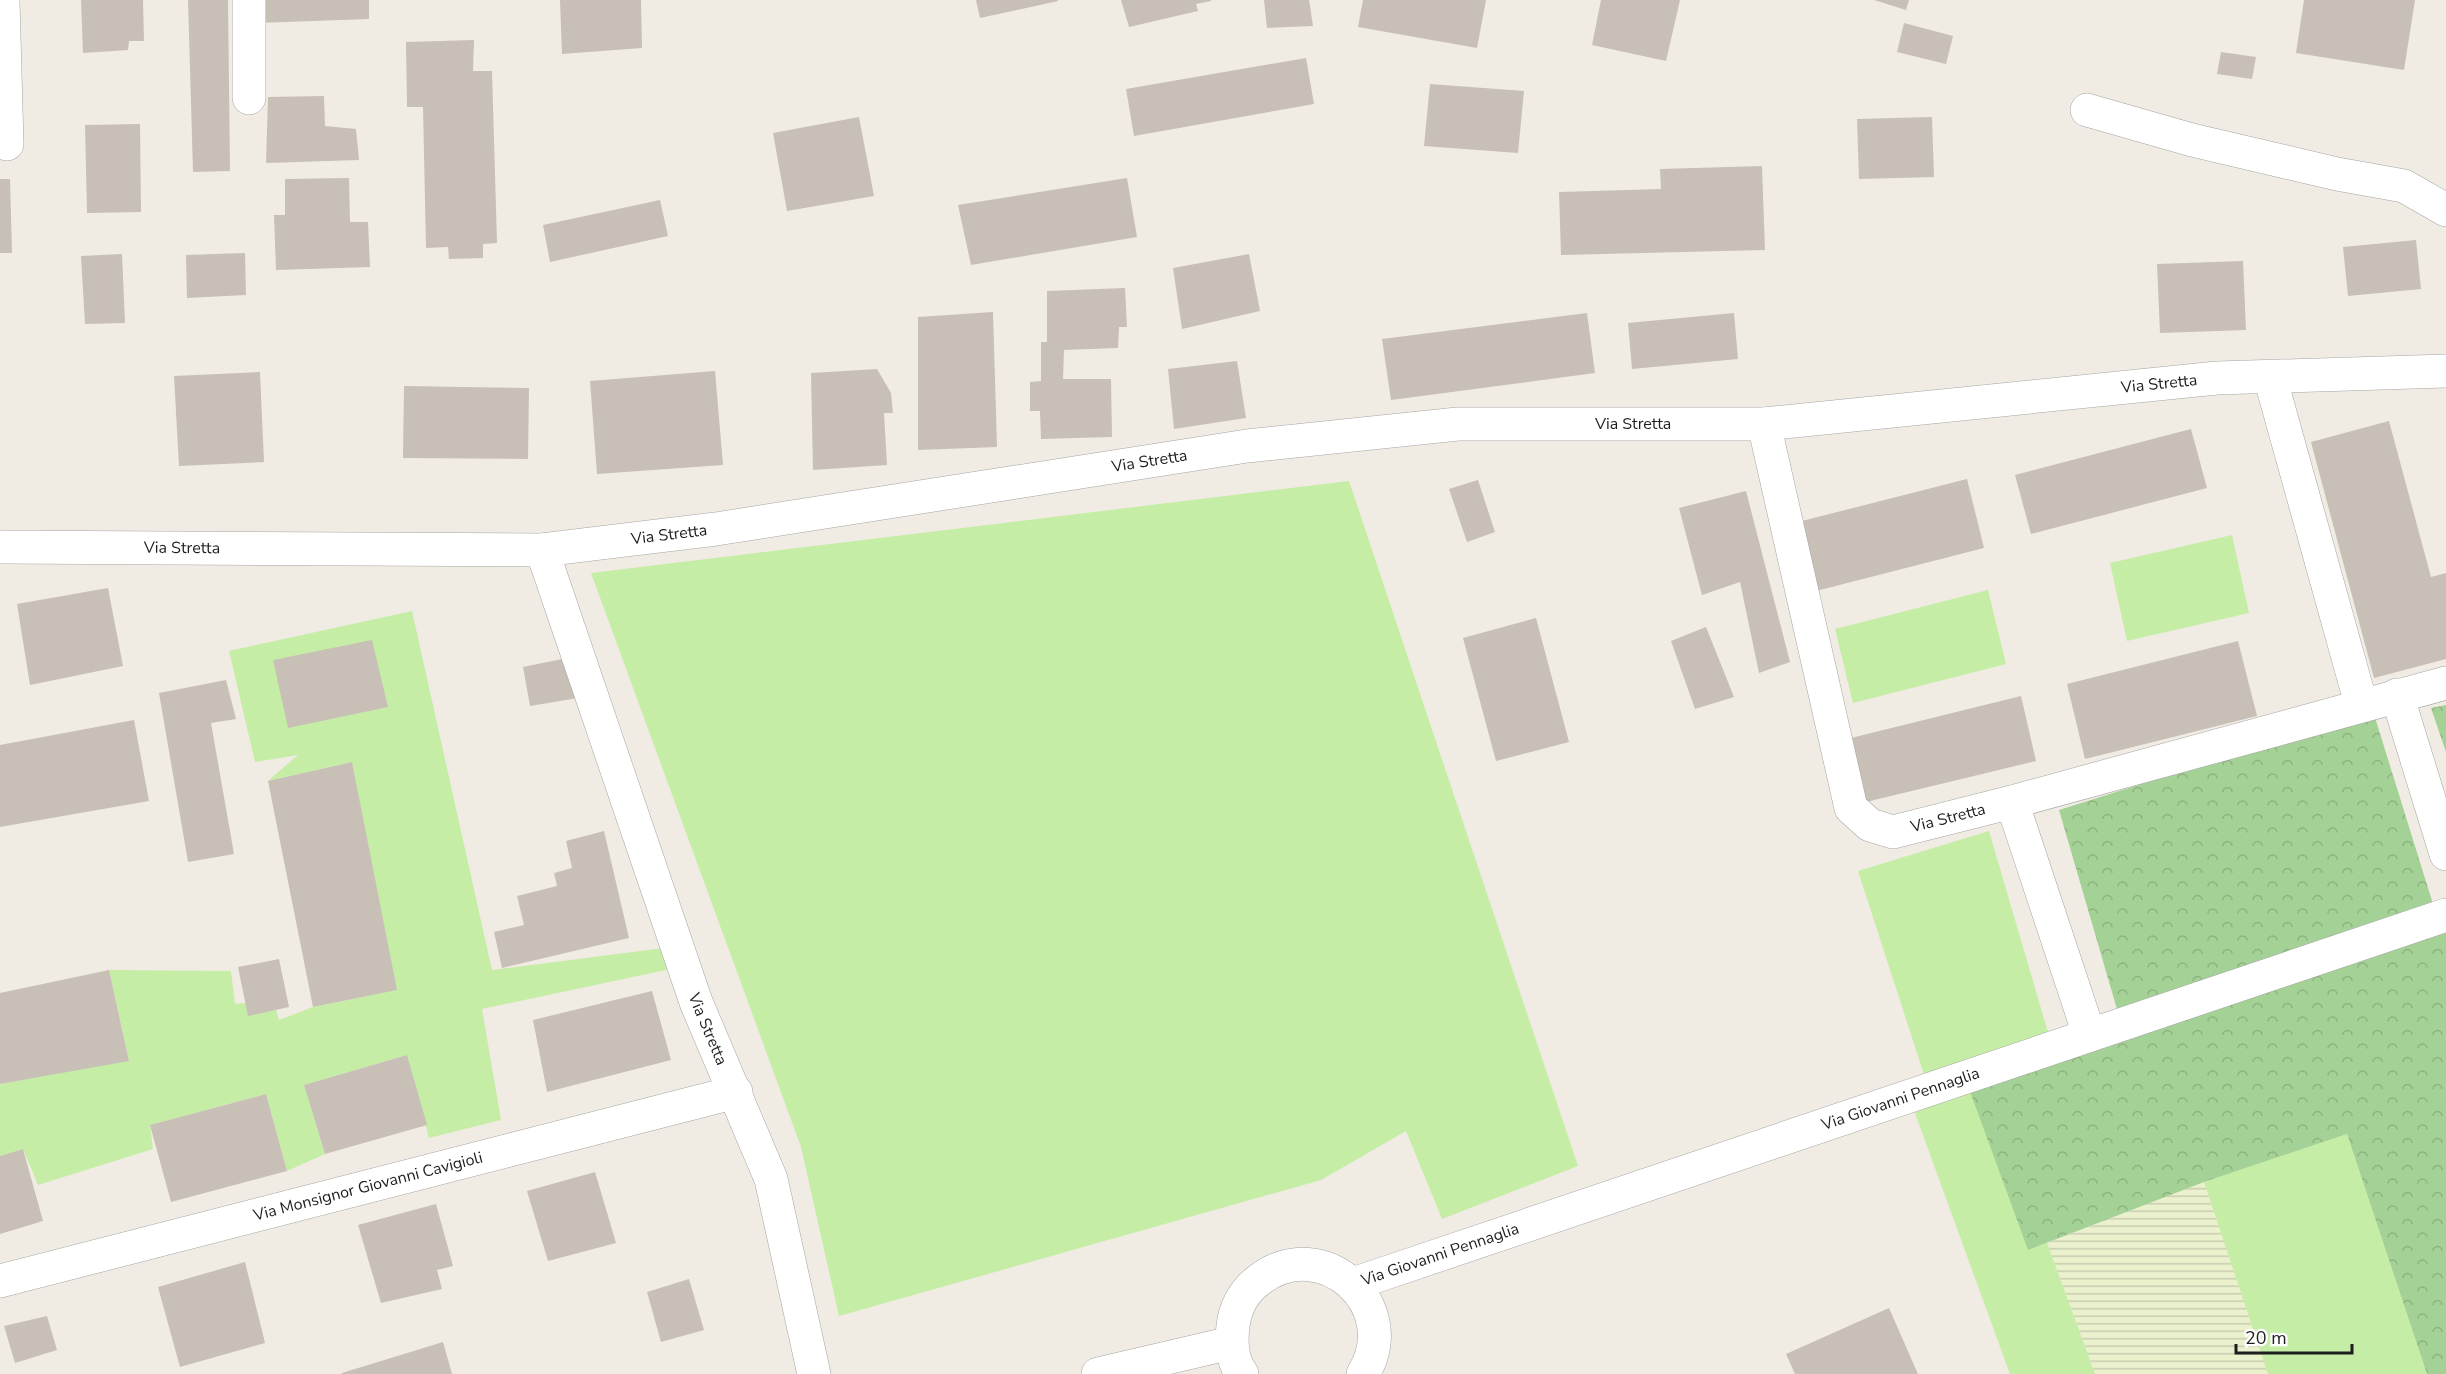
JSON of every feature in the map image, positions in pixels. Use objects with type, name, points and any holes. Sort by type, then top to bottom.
[{"type":"street","points":[[3,0],[8,144]]},
{"type":"street","points":[[249,0],[249,98]]},
{"type":"street","points":[[2086,110],[2192,140],[2337,174],[2404,186],[2446,210]]},
{"type":"street","name":"Via Stretta","points":[[0,547],[542,550],[716,529],[1247,446],[1446,425],[1764,424],[2217,378],[2446,370]]},
{"type":"street","points":[[2270,377],[2361,705]]},
{"type":"street","name":"Via Stretta","points":[[1764,424],[1851,808],[1870,825],[1893,832],[2012,802],[2446,683]]},
{"type":"street","name":"Via Stretta","points":[[542,550],[679,946],[696,1002],[771,1179],[814,1374]]},
{"type":"street","points":[[2397,695],[2446,854]]},
{"type":"street","points":[[2012,802],[2089,1034]]},
{"type":"street","name":"Via Giovanni Pennaglia","points":[[1353,1284],[2446,915]]},
{"type":"street","name":"Via Monsignor Giovanni Cavigioli","points":[[0,1281],[736,1092]]},
{"type":"street","points":[[1242,1374],[1231,1343],[1234,1314],[1248,1288],[1271,1270],[1300,1264],[1328,1268],[1353,1284],[1369,1306],[1375,1334],[1371,1361],[1363,1374]]},
{"type":"street","points":[[1098,1374],[1231,1343]]},
{"type":"green space","points":[[1349,481],[1578,1166],[1442,1219],[1406,1131],[1321,1180],[839,1316],[801,1147],[591,573]]},
{"type":"green space","points":[[2232,535],[2249,613],[2127,641],[2110,563]]},
{"type":"green space","points":[[1988,590],[2006,664],[1853,703],[1835,629]]},
{"type":"green space","points":[[412,611],[492,970],[679,946],[685,966],[482,1009],[501,1120],[429,1138],[407,1055],[304,1085],[325,1154],[287,1171],[266,1094],[150,1125],[153,1149],[38,1185],[23,1149],[0,1156],[0,1084],[129,1060],[109,970],[231,971],[235,1004],[273,1000],[279,1020],[313,1007],[396,990],[352,762],[268,781],[298,755],[255,762],[229,651]]},
{"type":"green space","points":[[2446,705],[2446,752],[2431,708]]},
{"type":"green space","points":[[2373,711],[2437,917],[2446,915],[2446,1374],[2427,1374],[2347,1134],[2204,1182],[2028,1250],[1964,1075],[2121,1023],[2059,810]]},
{"type":"green space","points":[[1989,831],[2052,1046],[2028,1250],[2047,1243],[2095,1374],[2010,1374],[1908,1094],[1928,1087],[1858,871]]},
{"type":"green space","points":[[2347,1134],[2427,1374],[2268,1374],[2204,1182]]},
{"type":"green space","points":[[2204,1182],[2268,1374],[2095,1374],[2047,1243]]},
{"type":"building","points":[[81,0],[143,0],[144,41],[129,41],[128,50],[83,53]]},
{"type":"building","points":[[188,0],[228,0],[230,171],[193,172]]},
{"type":"building","points":[[256,0],[369,0],[369,19],[257,23]]},
{"type":"building","points":[[560,0],[641,0],[642,48],[562,54]]},
{"type":"building","points":[[976,0],[1058,0],[1058,1],[980,18]]},
{"type":"building","points":[[1121,0],[1211,1],[1196,4],[1198,11],[1129,27]]},
{"type":"building","points":[[1264,0],[1309,0],[1313,26],[1267,28]]},
{"type":"building","points":[[1363,0],[1486,0],[1477,48],[1358,27]]},
{"type":"building","points":[[1601,0],[1680,0],[1666,61],[1592,45]]},
{"type":"building","points":[[1874,0],[1909,0],[1906,10]]},
{"type":"building","points":[[2304,0],[2415,0],[2404,70],[2296,53]]},
{"type":"building","points":[[1904,23],[1953,36],[1946,64],[1897,52]]},
{"type":"building","points":[[474,40],[473,71],[492,71],[497,243],[483,244],[483,258],[449,259],[448,247],[426,248],[423,107],[407,107],[406,42]]},
{"type":"building","points":[[2221,52],[2256,57],[2252,79],[2217,74]]},
{"type":"building","points":[[1306,58],[1314,104],[1134,136],[1126,89]]},
{"type":"building","points":[[1430,84],[1524,91],[1518,153],[1424,146]]},
{"type":"building","points":[[324,96],[325,126],[356,129],[359,160],[266,163],[268,97]]},
{"type":"building","points":[[859,117],[874,196],[787,211],[773,133]]},
{"type":"building","points":[[1932,117],[1934,177],[1859,179],[1857,119]]},
{"type":"building","points":[[140,124],[141,212],[87,213],[85,125]]},
{"type":"building","points":[[1762,166],[1765,250],[1561,255],[1559,192],[1661,189],[1660,169]]},
{"type":"building","points":[[349,178],[350,222],[368,222],[370,267],[276,270],[274,215],[285,215],[285,179]]},
{"type":"building","points":[[1127,178],[1137,237],[971,265],[958,205]]},
{"type":"building","points":[[0,179],[10,179],[12,253],[0,253]]},
{"type":"building","points":[[660,200],[668,236],[550,262],[543,225]]},
{"type":"building","points":[[2416,240],[2421,289],[2348,296],[2343,247]]},
{"type":"building","points":[[245,253],[246,295],[187,298],[186,255]]},
{"type":"building","points":[[122,254],[125,323],[85,324],[81,256]]},
{"type":"building","points":[[1249,254],[1260,311],[1182,329],[1173,268]]},
{"type":"building","points":[[2243,261],[2246,330],[2160,333],[2157,264]]},
{"type":"building","points":[[1125,288],[1127,327],[1119,327],[1118,348],[1064,350],[1063,379],[1111,379],[1112,437],[1041,439],[1040,411],[1030,411],[1030,382],[1041,381],[1041,342],[1047,342],[1047,291]]},
{"type":"building","points":[[993,312],[997,447],[918,450],[918,317]]},
{"type":"building","points":[[1587,313],[1595,373],[1391,400],[1382,339]]},
{"type":"building","points":[[1734,313],[1738,359],[1632,369],[1628,323]]},
{"type":"building","points":[[1237,361],[1246,418],[1174,429],[1168,369]]},
{"type":"building","points":[[877,369],[891,393],[893,413],[884,413],[887,465],[813,470],[811,373]]},
{"type":"building","points":[[715,371],[723,465],[597,474],[590,381]]},
{"type":"building","points":[[260,372],[264,462],[179,466],[174,376]]},
{"type":"building","points":[[404,386],[529,388],[528,459],[403,458]]},
{"type":"building","points":[[2389,421],[2431,577],[2446,573],[2446,659],[2374,678],[2311,442]]},
{"type":"building","points":[[2191,429],[2207,488],[2031,534],[2015,475]]},
{"type":"building","points":[[1967,479],[1984,548],[1816,591],[1798,522]]},
{"type":"building","points":[[1478,480],[1495,532],[1467,542],[1449,489]]},
{"type":"building","points":[[1746,491],[1790,662],[1759,673],[1740,582],[1702,595],[1679,508]]},
{"type":"building","points":[[108,588],[123,666],[30,685],[17,604]]},
{"type":"building","points":[[1536,618],[1569,742],[1496,761],[1463,638]]},
{"type":"building","points":[[1706,627],[1734,697],[1695,709],[1671,641]]},
{"type":"building","points":[[372,640],[388,707],[288,728],[273,660]]},
{"type":"building","points":[[2238,641],[2257,716],[2085,759],[2067,684]]},
{"type":"building","points":[[567,658],[578,698],[530,706],[523,667]]},
{"type":"building","points":[[226,680],[236,719],[211,723],[234,854],[188,862],[159,693]]},
{"type":"building","points":[[2021,696],[2036,761],[1866,802],[1851,738]]},
{"type":"building","points":[[134,720],[149,801],[0,827],[0,745]]},
{"type":"building","points":[[352,762],[397,990],[313,1007],[268,781]]},
{"type":"building","points":[[604,831],[629,938],[502,968],[494,932],[524,925],[517,896],[557,886],[554,873],[572,868],[566,841]]},
{"type":"building","points":[[279,959],[289,1007],[248,1016],[238,967]]},
{"type":"building","points":[[109,970],[129,1061],[0,1084],[0,993]]},
{"type":"building","points":[[652,991],[671,1060],[547,1092],[533,1020]]},
{"type":"building","points":[[407,1055],[427,1125],[325,1154],[304,1085]]},
{"type":"building","points":[[266,1094],[287,1171],[171,1202],[150,1125]]},
{"type":"building","points":[[23,1149],[43,1221],[0,1234],[0,1156]]},
{"type":"building","points":[[595,1172],[616,1243],[548,1261],[527,1191]]},
{"type":"building","points":[[436,1204],[453,1266],[437,1270],[442,1289],[381,1303],[358,1225]]},
{"type":"building","points":[[245,1262],[265,1343],[180,1367],[158,1287]]},
{"type":"building","points":[[689,1279],[704,1330],[661,1342],[647,1292]]},
{"type":"building","points":[[1889,1308],[1918,1374],[1795,1374],[1786,1354]]},
{"type":"building","points":[[47,1316],[57,1350],[15,1363],[4,1326]]},
{"type":"building","points":[[443,1342],[452,1374],[342,1374],[342,1373]]}]
